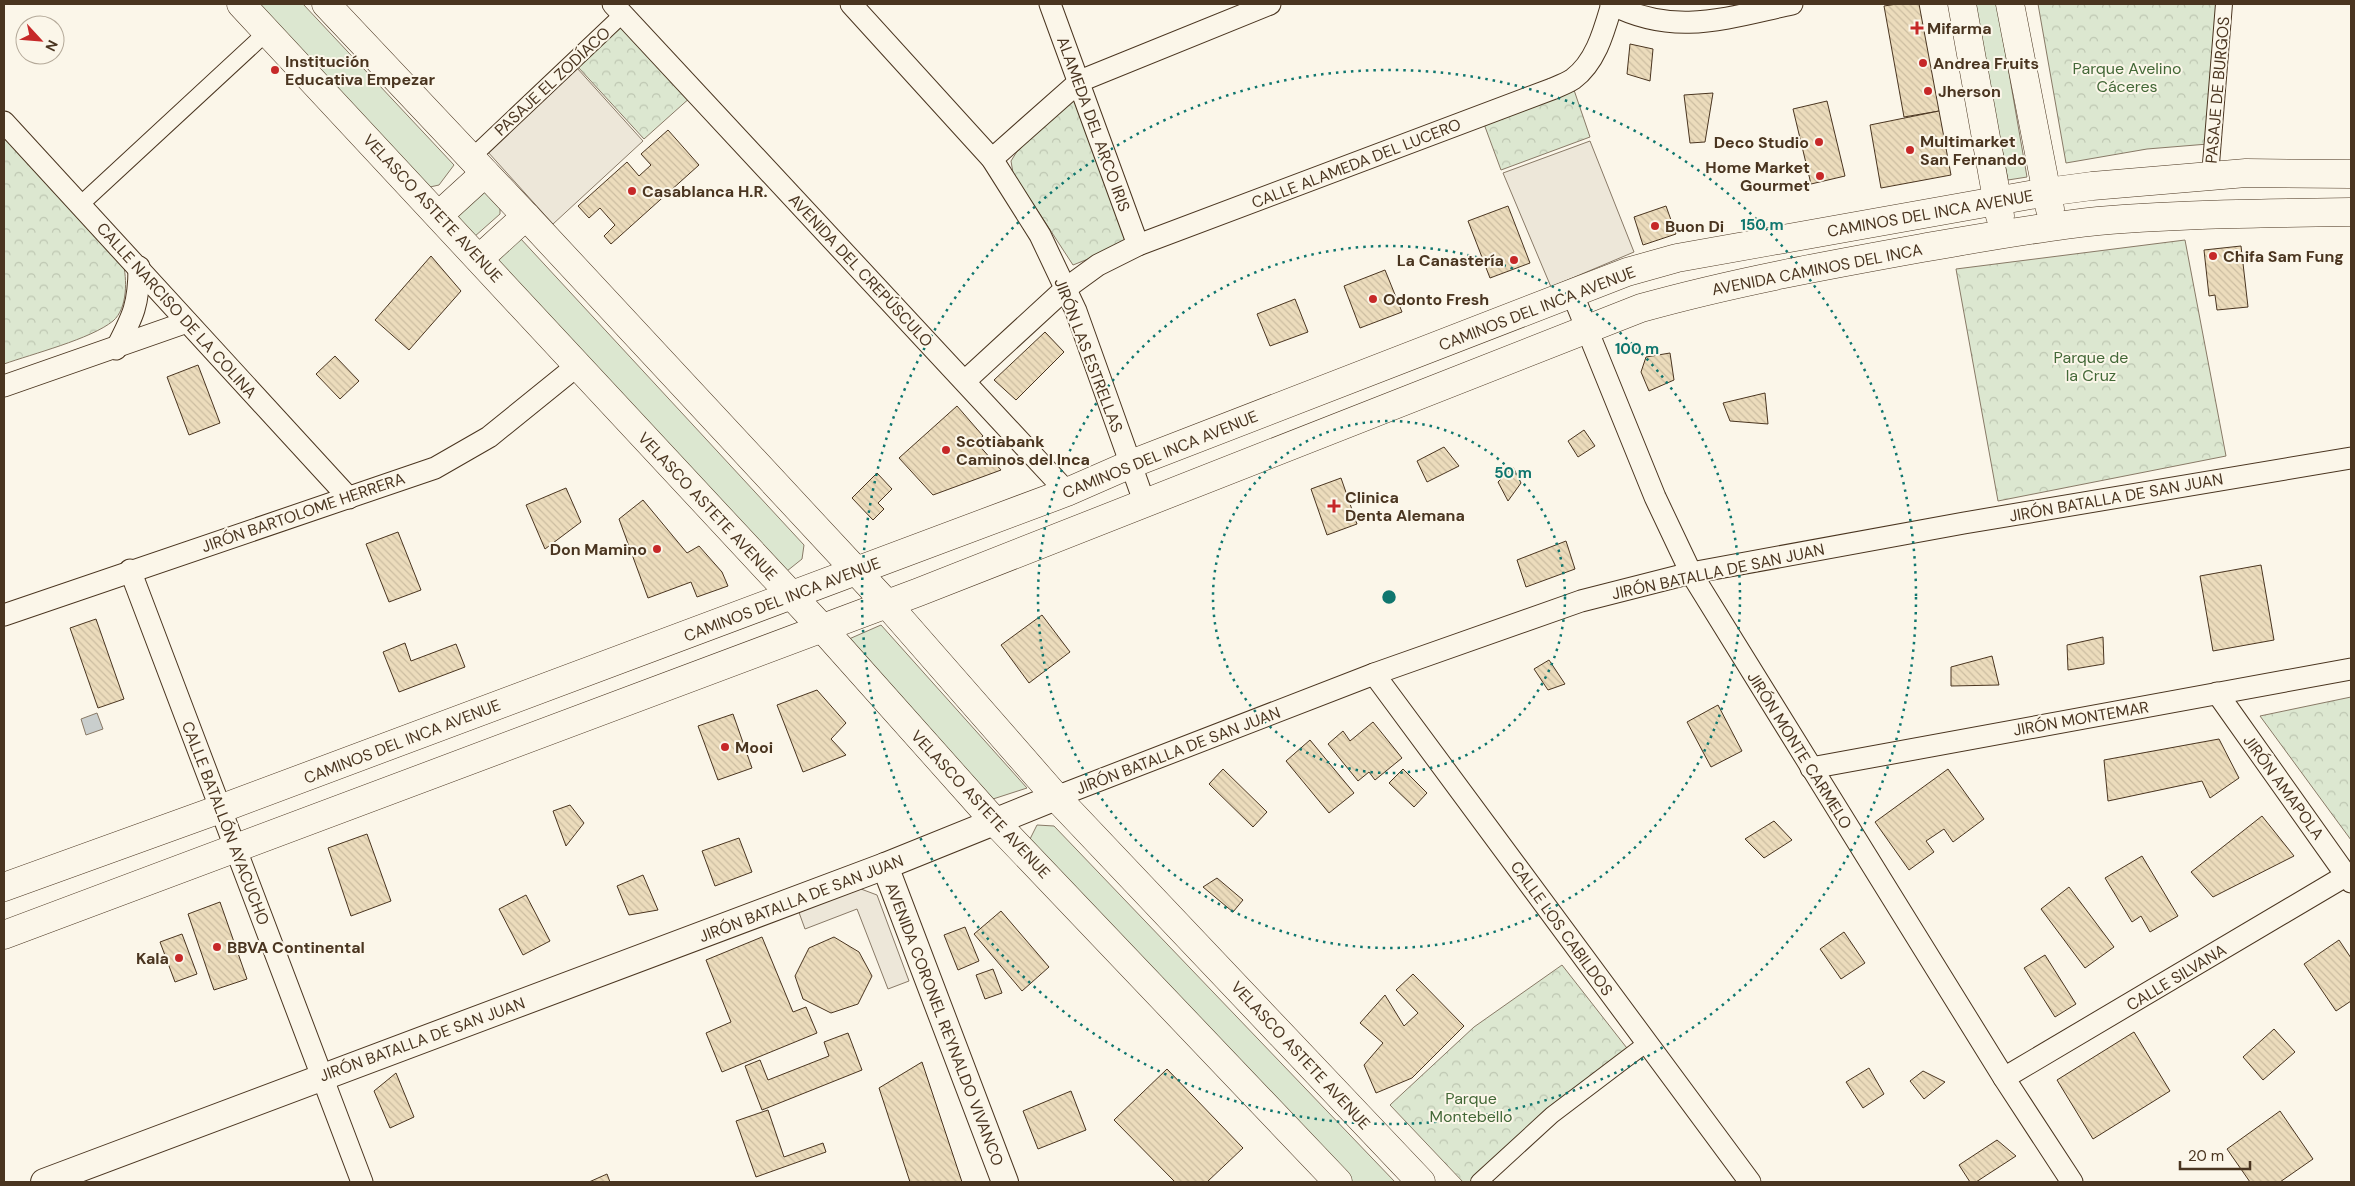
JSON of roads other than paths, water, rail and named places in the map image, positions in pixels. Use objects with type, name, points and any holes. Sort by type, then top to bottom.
[{"type":"main road","name":"VELASCO ASTETE AVENUE","points":[[241,4],[480,258],[823,629],[996,823],[1338,1182]]},
{"type":"main road","name":"VELASCO ASTETE AVENUE","points":[[326,4],[887,604],[1056,797],[1421,1182]]},
{"type":"main road","points":[[1962,4],[2003,234]]},
{"type":"main road","points":[[2010,4],[2054,227],[2216,213],[2351,212]]},
{"type":"main road","points":[[439,214],[478,165]]},
{"type":"main road","name":"CAMINOS DEL INCA AVENUE","points":[[4,887],[220,810],[1067,492],[1131,464],[1627,272],[1677,258],[2047,192],[2210,176],[2351,174]]},
{"type":"main road","points":[[480,258],[526,216]]},
{"type":"main road","name":"AVENIDA CAMINOS DEL INCA","points":[[1586,331],[1641,308],[1829,264],[2054,227]]},
{"type":"main road","points":[[4,935],[823,629],[1586,331]]},
{"type":"street","name":"JIRÓN LAS ESTRELLAS","points":[[851,4],[992,159],[1040,235],[1076,311],[1145,504]]},
{"type":"street","name":"ALAMEDA DEL ARCO IRIS","points":[[1050,4],[1080,81],[1138,245]]},
{"type":"street","points":[[992,159],[1080,81],[1270,4]]},
{"type":"street","points":[[1612,4],[1652,20],[1699,23],[1768,6],[1792,4]]},
{"type":"street","name":"CALLE ALAMEDA DEL LUCERO","points":[[965,381],[1065,289],[1098,265],[1138,245],[1552,89],[1573,79],[1589,62],[1601,40],[1612,4]]},
{"type":"street","name":"PASAJE DE BURGOS","points":[[2210,176],[2224,4]]},
{"type":"street","name":"PASAJE EL ZODÍACO","points":[[478,165],[623,7]]},
{"type":"street","name":"AVENIDA DEL CREPÚSCULO","points":[[623,7],[1067,492]]},
{"type":"street","points":[[80,205],[267,32]]},
{"type":"street","name":"CALLE NARCISO DE LA COLINA","points":[[4,122],[349,498]]},
{"type":"street","points":[[116,349],[134,314],[139,295],[139,267]]},
{"type":"street","name":"JIRÓN MONTE CARMELO","points":[[1573,294],[1586,331],[1655,497],[1691,573],[2004,1078],[2072,1182]]},
{"type":"street","points":[[4,386],[116,349],[187,322]]},
{"type":"street","name":"JIRÓN BARTOLOME HERRERA","points":[[4,615],[130,570],[435,468],[489,437],[578,365]]},
{"type":"street","name":"JIRÓN BATALLA DE SAN JUAN","points":[[44,1182],[886,866],[996,823],[1056,797],[1374,674],[1581,601],[1691,573],[1964,522],[2351,458]]},
{"type":"street","name":"CALLE BATALLÓN AYACUCHO","points":[[130,570],[362,1182]]},
{"type":"street","name":"JIRÓN MONTEMAR","points":[[1811,768],[2351,669]]},
{"type":"street","name":"CALLE LOS CABILDOS","points":[[1374,674],[1750,1182]]},
{"type":"street","name":"JIRÓN AMAPOLA","points":[[2217,693],[2349,878]]},
{"type":"street","name":"AVENIDA CORONEL REYNALDO VIVANCO","points":[[886,866],[1005,1182]]},
{"type":"street","name":"CALLE SILVANA","points":[[2004,1078],[2349,878]]},
{"type":"street","points":[[1479,1182],[1552,1115],[1647,1043]]},
{"type":"place","name":"Mifarma","points":[[1917,28]]},
{"type":"place","name":"Andrea Fruits","points":[[1923,63]]},
{"type":"place","name":"Institución Educativa Empezar","points":[[275,70]]},
{"type":"place","name":"Jherson","points":[[1928,91]]},
{"type":"place","name":"Deco Studio","points":[[1819,142]]},
{"type":"place","name":"Multimarket San Fernando","points":[[1910,150]]},
{"type":"place","name":"Home Market Gourmet","points":[[1820,176]]},
{"type":"place","name":"Casablanca H.R.","points":[[632,191]]},
{"type":"place","name":"Buon Di","points":[[1655,226]]},
{"type":"place","name":"Chifa Sam Fung","points":[[2213,256]]},
{"type":"place","name":"La Canastería","points":[[1514,260]]},
{"type":"place","name":"Odonto Fresh","points":[[1373,299]]},
{"type":"place","name":"Scotiabank Caminos del Inca","points":[[946,450]]},
{"type":"place","name":"Clinica Denta Alemana","points":[[1334,506]]},
{"type":"place","name":"Don Mamino","points":[[657,549]]},
{"type":"place","name":"Mooi","points":[[725,747]]},
{"type":"place","name":"BBVA Continental","points":[[217,947]]},
{"type":"place","name":"Kala","points":[[179,958]]},
{"type":"park label","name":"Parque Avelino Cáceres","points":[[2127,77]]},
{"type":"park label","name":"Parque de la Cruz","points":[[2091,366]]},
{"type":"park label","name":"Parque Montebello","points":[[1471,1107]]}]
